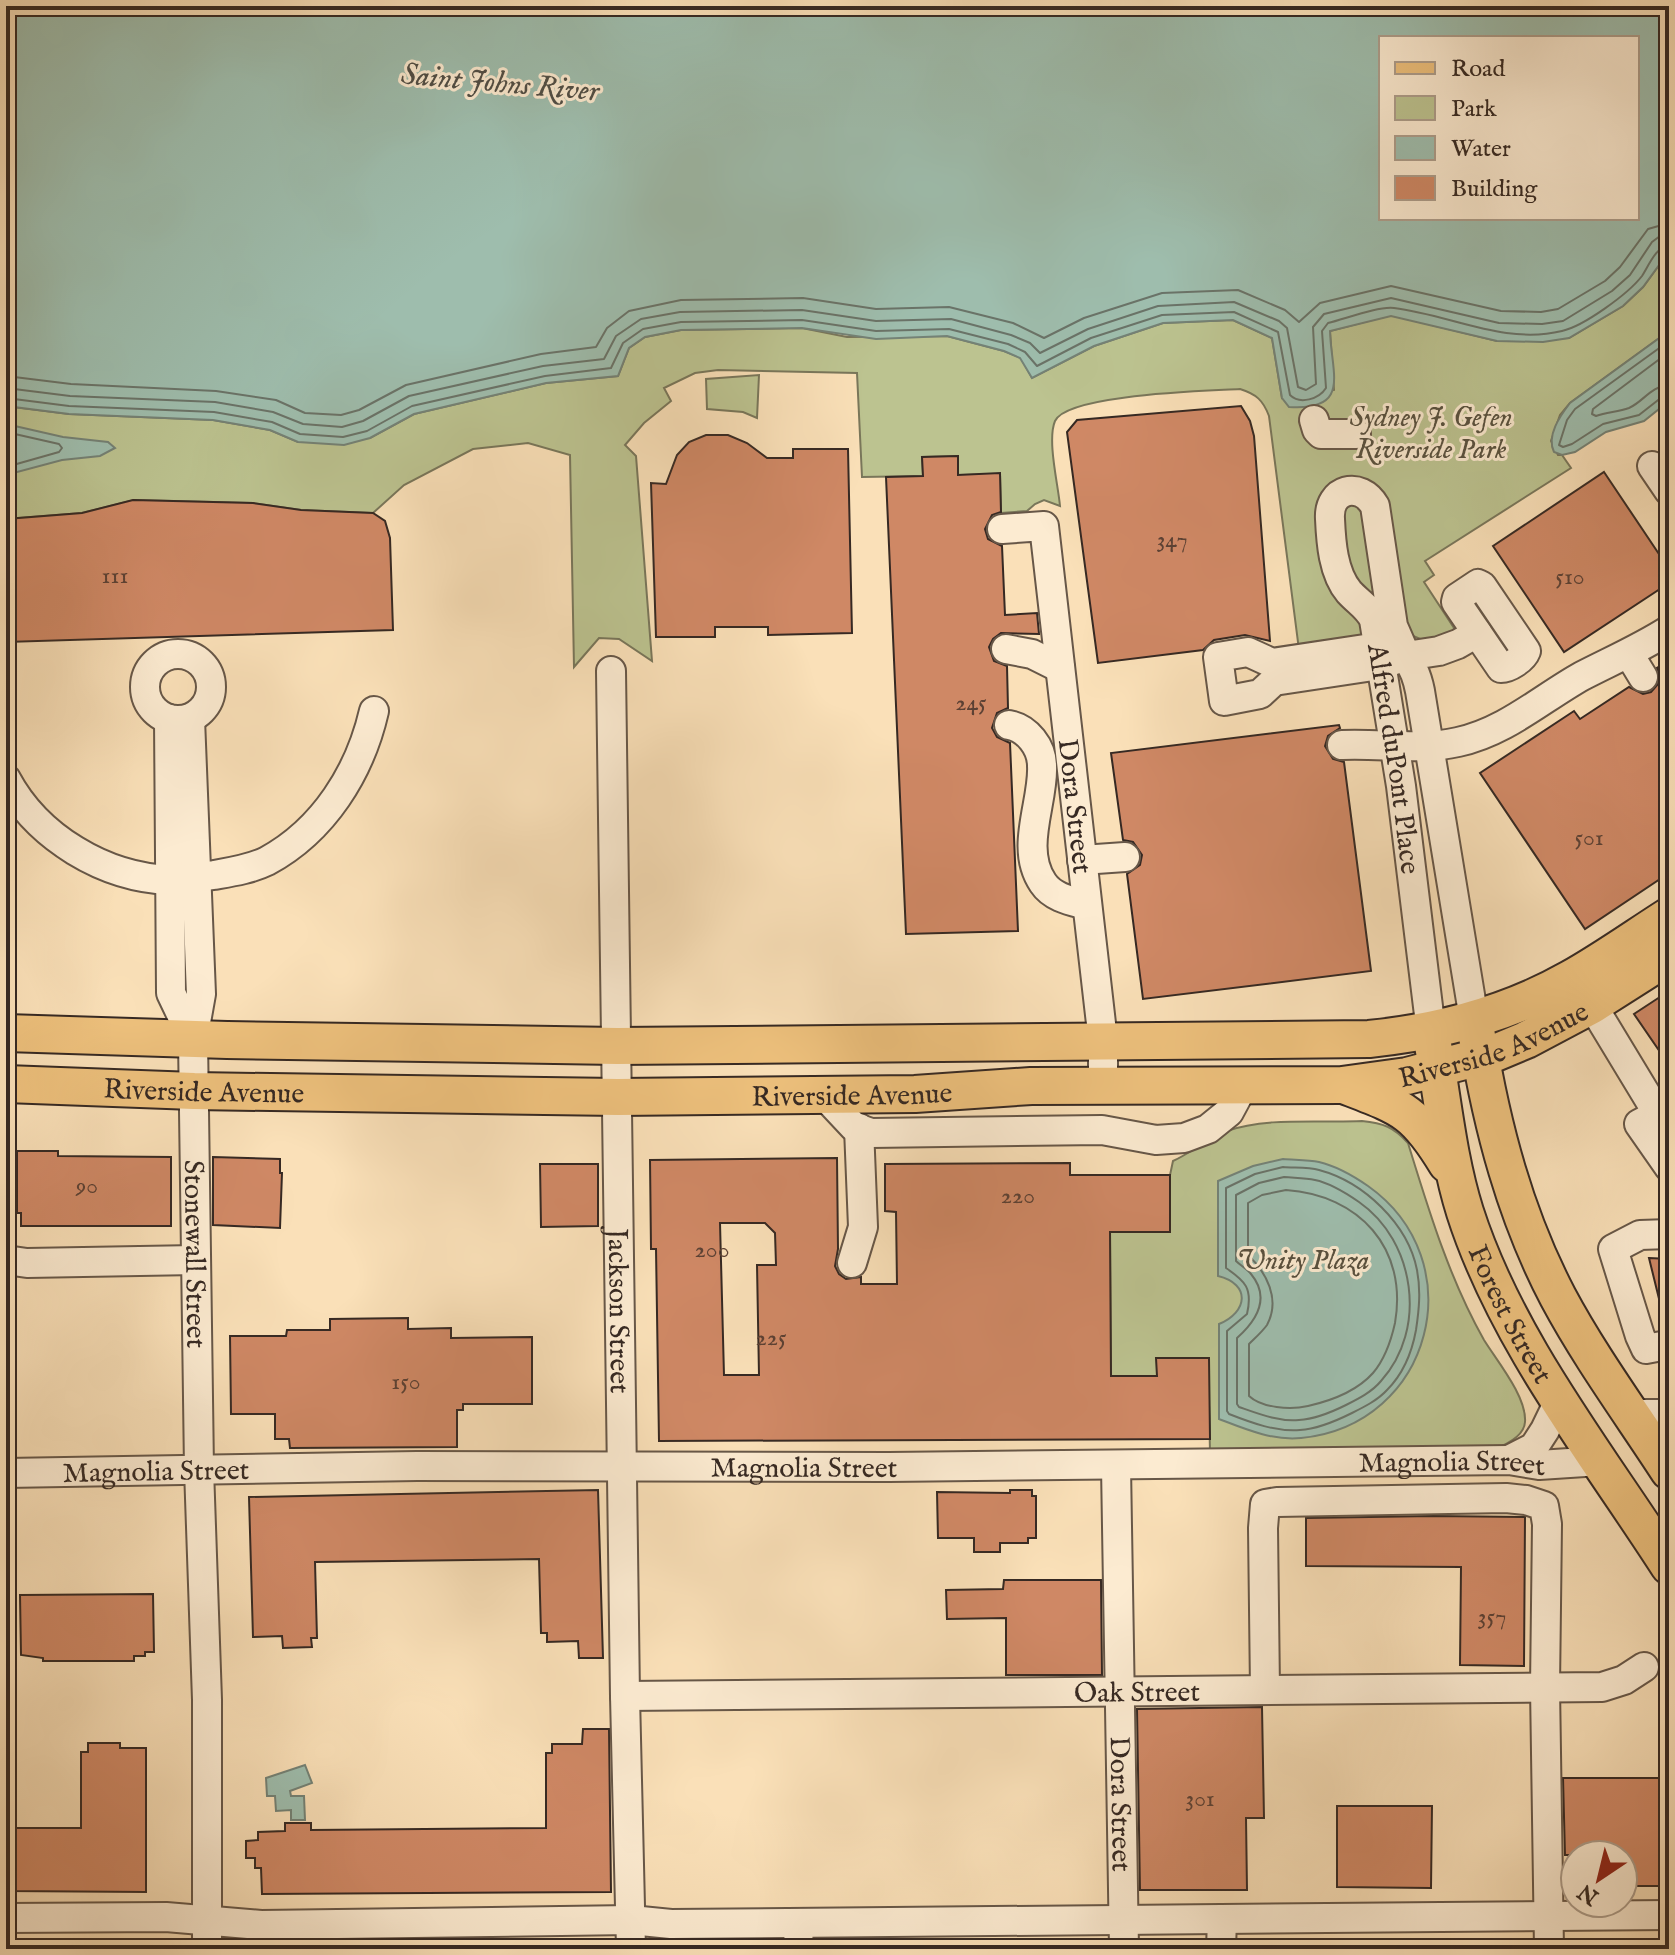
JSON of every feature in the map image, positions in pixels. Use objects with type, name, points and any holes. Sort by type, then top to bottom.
[{"type":"main road","name":"Riverside Avenue","points":[[6,1033],[617,1046],[1369,1039],[1431,1031],[1532,997],[1568,981],[1669,916]]},
{"type":"main road","name":"Riverside Avenue","points":[[6,1084],[194,1091],[618,1097],[915,1094],[1031,1086],[1342,1085],[1437,1070],[1481,1058],[1543,1032],[1669,956]]},
{"type":"main road","name":"Forest Street","points":[[1474,1019],[1497,1133],[1514,1195],[1542,1265],[1576,1328],[1669,1471]]},
{"type":"main road","name":"Forest Street","points":[[1431,1031],[1454,1176],[1492,1281],[1527,1346],[1669,1566]]},
{"type":"main road","points":[[1497,1133],[1507,1084],[1543,1032]]},
{"type":"main road","points":[[1342,1085],[1398,1106],[1416,1120],[1429,1134],[1454,1176]]},
{"type":"street","points":[[1314,420],[1321,434],[1356,434]]},
{"type":"street","points":[[1652,466],[1669,491]]},
{"type":"street","points":[[1349,491],[1363,492],[1375,506],[1393,626],[1388,656],[1372,615],[1345,586],[1336,566],[1330,507],[1337,497],[1349,491]]},
{"type":"street","name":"Dora Street","points":[[1002,529],[1044,526],[1103,1041],[1103,1087]]},
{"type":"street","points":[[1273,672],[1445,649],[1477,633]]},
{"type":"street","points":[[1006,649],[1032,654],[1060,668]]},
{"type":"street","points":[[1342,745],[1429,746],[1467,740],[1495,730],[1584,676],[1650,655]]},
{"type":"street","name":"Alfred duPont Place","points":[[1388,656],[1418,682],[1474,1019]]},
{"type":"street","name":"Alfred duPont Place","points":[[1388,656],[1394,747],[1431,1031]]},
{"type":"street","name":"Jackson Street","points":[[611,671],[631,1949]]},
{"type":"street","points":[[6,779],[32,817],[62,843],[95,861],[129,873],[183,879],[231,872],[266,861],[299,838],[327,812],[367,744],[374,711]]},
{"type":"street","name":"Stonewall Street","points":[[179,719],[183,879],[201,994],[193,1039],[199,1469],[207,1700],[207,1935]]},
{"type":"street","points":[[1009,725],[1025,732],[1037,746],[1042,765],[1033,829],[1034,858],[1043,884],[1060,898],[1087,905]]},
{"type":"street","points":[[1082,860],[1125,857]]},
{"type":"street","points":[[1592,1005],[1658,1114],[1639,1124],[1669,1167]]},
{"type":"street","points":[[824,1095],[859,1128],[871,1133],[1102,1130],[1156,1140],[1184,1138],[1208,1129],[1229,1112],[1243,1086]]},
{"type":"street","points":[[852,1263],[863,1227],[859,1128]]},
{"type":"street","points":[[1667,1345],[1646,1349],[1613,1249],[1640,1235],[1669,1234]]},
{"type":"street","points":[[17,1262],[196,1260]]},
{"type":"street","points":[[1509,1460],[1534,1447],[1560,1399]]},
{"type":"street","points":[[1632,1414],[1669,1414]]},
{"type":"street","name":"Magnolia Street","points":[[6,1473],[624,1466],[1116,1466],[1509,1460],[1539,1465],[1600,1461]]},
{"type":"street","name":"Dora Street","points":[[1116,1466],[1124,1949]]},
{"type":"street","points":[[1265,1690],[1265,1504],[1506,1498],[1544,1506],[1547,1524],[1545,1687],[1549,1949]]},
{"type":"street","name":"Oak Street","points":[[625,1696],[1602,1687],[1624,1680],[1644,1667]]},
{"type":"street","points":[[6,1918],[166,1917],[207,1935],[261,1925],[631,1920],[671,1936],[799,1936],[1124,1920],[1669,1915]]},
{"type":"street","points":[[1221,1949],[1222,1919]]},
{"type":"green space","name":"Sydney J. Gefen Riverside Park","points":[[1669,245],[1669,331],[1570,403],[1560,415],[1551,441],[1558,455],[1562,455],[1571,468],[1425,561],[1434,575],[1424,582],[1456,631],[1425,641],[1411,635],[1299,650],[1269,416],[1258,398],[1240,389],[1140,396],[1085,405],[1065,412],[1055,421],[1052,439],[1060,506],[1044,500],[1027,511],[1001,513],[1000,474],[958,475],[958,456],[922,457],[923,476],[862,477],[857,373],[718,370],[695,373],[664,388],[671,401],[644,423],[625,445],[636,456],[652,661],[619,639],[599,638],[574,667],[570,455],[528,443],[473,449],[404,485],[373,513],[301,510],[253,503],[134,500],[82,513],[6,519],[6,406],[69,414],[213,420],[270,430],[298,442],[370,438],[414,414],[546,383],[618,376],[629,348],[645,337],[681,330],[802,328],[847,337],[947,336],[1021,358],[1032,378],[1094,346],[1163,323],[1233,320],[1272,338],[1282,398],[1334,390],[1330,331],[1391,315],[1497,341],[1569,338],[1623,306],[1643,287],[1662,261]]},
{"type":"green space","points":[[759,375],[757,418],[743,412],[707,409],[706,379]]},
{"type":"green space","name":"Unity Plaza","points":[[1362,1121],[1388,1127],[1408,1143],[1450,1268],[1484,1340],[1516,1391],[1524,1412],[1524,1427],[1513,1440],[1494,1449],[1210,1452],[1208,1358],[1157,1358],[1157,1376],[1111,1376],[1110,1232],[1170,1232],[1170,1175],[1173,1161],[1220,1134],[1275,1122]]},
{"type":"water","name":"Saint Johns River","points":[[6,6],[1669,6],[1669,245],[1662,261],[1643,287],[1623,306],[1569,338],[1543,342],[1497,341],[1391,316],[1330,331],[1334,386],[1330,396],[1322,403],[1309,407],[1289,407],[1282,398],[1272,338],[1233,320],[1163,323],[1094,346],[1032,378],[1020,358],[947,336],[876,339],[802,328],[681,330],[645,337],[629,348],[618,376],[546,383],[414,414],[370,438],[344,445],[298,442],[270,430],[213,420],[69,414],[6,406]]},
{"type":"water","points":[[1669,331],[1669,401],[1644,421],[1606,432],[1575,452],[1562,455],[1554,452],[1553,433],[1570,403]]},
{"type":"water","points":[[6,424],[63,437],[108,442],[115,448],[100,456],[62,460],[6,475]]},
{"type":"water","points":[[1283,1159],[1325,1164],[1368,1186],[1401,1218],[1421,1255],[1428,1295],[1424,1335],[1408,1372],[1382,1404],[1346,1427],[1301,1438],[1270,1436],[1219,1419],[1219,1324],[1236,1313],[1242,1298],[1236,1285],[1218,1276],[1218,1181],[1253,1166]]},
{"type":"water","points":[[305,1765],[312,1783],[290,1791],[291,1796],[304,1796],[305,1820],[291,1820],[291,1810],[276,1811],[275,1796],[267,1796],[266,1778]]},
{"type":"building","points":[[1241,406],[1254,436],[1270,641],[1245,635],[1214,640],[1203,650],[1098,663],[1067,432],[1077,420]]},
{"type":"building","points":[[706,435],[728,435],[747,443],[767,458],[793,458],[793,449],[848,449],[852,633],[768,635],[768,627],[715,627],[715,637],[656,637],[651,483],[666,484],[677,455],[689,442]]},
{"type":"building","points":[[958,456],[958,475],[1000,473],[1001,512],[992,515],[985,529],[988,539],[1002,546],[1005,615],[1037,613],[1039,634],[1001,633],[989,647],[994,661],[1007,666],[1008,708],[997,713],[992,728],[997,737],[1010,743],[1018,931],[906,934],[886,477],[923,476],[922,457]]},
{"type":"building","points":[[1604,472],[1669,569],[1669,583],[1564,652],[1493,546]]},
{"type":"building","points":[[133,500],[253,503],[301,510],[373,513],[385,521],[390,538],[393,630],[6,642],[6,519],[82,513]]},
{"type":"building","points":[[1669,660],[1669,873],[1585,929],[1480,773],[1574,711],[1580,719],[1629,687],[1643,694],[1651,692],[1660,676],[1657,668]]},
{"type":"building","points":[[1339,725],[1340,728],[1328,736],[1325,746],[1333,759],[1344,762],[1371,971],[1143,999],[1127,874],[1140,865],[1142,855],[1133,842],[1123,840],[1111,753]]},
{"type":"building","points":[[1669,991],[1669,1065],[1634,1014]]},
{"type":"building","points":[[17,1151],[58,1151],[58,1156],[171,1157],[171,1226],[21,1226],[21,1213],[17,1213]]},
{"type":"building","points":[[213,1157],[280,1159],[280,1228],[213,1225]]},
{"type":"building","points":[[837,1158],[838,1249],[835,1266],[846,1279],[861,1277],[861,1284],[897,1284],[896,1212],[885,1211],[885,1164],[1070,1163],[1070,1175],[1170,1175],[1170,1232],[1110,1232],[1111,1376],[1157,1376],[1156,1358],[1209,1358],[1210,1439],[659,1441],[656,1249],[651,1249],[650,1160]],"holes":[[[720,1223],[765,1223],[775,1233],[776,1265],[757,1265],[759,1375],[724,1375]]]},
{"type":"building","points":[[540,1164],[598,1164],[598,1226],[541,1227]]},
{"type":"building","points":[[1649,1258],[1669,1259],[1669,1314],[1663,1315]]},
{"type":"building","points":[[408,1318],[408,1329],[451,1328],[451,1338],[532,1337],[532,1404],[463,1404],[463,1410],[457,1410],[457,1447],[290,1448],[289,1439],[275,1439],[275,1414],[231,1414],[230,1336],[286,1336],[287,1330],[330,1330],[330,1319]]},
{"type":"building","points":[[598,1490],[603,1658],[579,1658],[578,1641],[547,1642],[547,1633],[541,1633],[539,1559],[315,1562],[317,1638],[311,1638],[312,1647],[283,1648],[282,1636],[253,1637],[249,1497]]},
{"type":"building","points":[[1010,1490],[1032,1490],[1032,1496],[1036,1496],[1036,1538],[1028,1538],[1028,1543],[1000,1543],[1000,1552],[974,1552],[974,1538],[938,1538],[937,1492],[1010,1493]]},
{"type":"building","points":[[1525,1517],[1524,1666],[1460,1665],[1461,1567],[1306,1566],[1306,1518]]},
{"type":"building","points":[[1004,1580],[1101,1580],[1102,1675],[1006,1675],[1006,1618],[947,1619],[946,1590],[1003,1589]]},
{"type":"building","points":[[153,1594],[154,1652],[134,1656],[134,1661],[43,1661],[43,1658],[21,1655],[20,1595]]},
{"type":"building","points":[[1262,1707],[1264,1818],[1246,1818],[1247,1890],[1140,1890],[1137,1709]]},
{"type":"building","points":[[583,1729],[609,1729],[611,1892],[262,1894],[261,1868],[255,1868],[255,1858],[246,1858],[246,1841],[258,1840],[258,1832],[285,1831],[285,1823],[311,1823],[311,1830],[546,1828],[546,1753],[552,1753],[552,1744],[582,1744]]},
{"type":"building","points":[[88,1743],[120,1743],[120,1748],[146,1748],[146,1892],[6,1891],[6,1828],[81,1828],[81,1752],[88,1752]]},
{"type":"building","points":[[1563,1778],[1669,1778],[1669,1886],[1639,1886],[1639,1839],[1565,1839]]},
{"type":"building","points":[[1337,1806],[1432,1806],[1431,1888],[1337,1887]]}]
